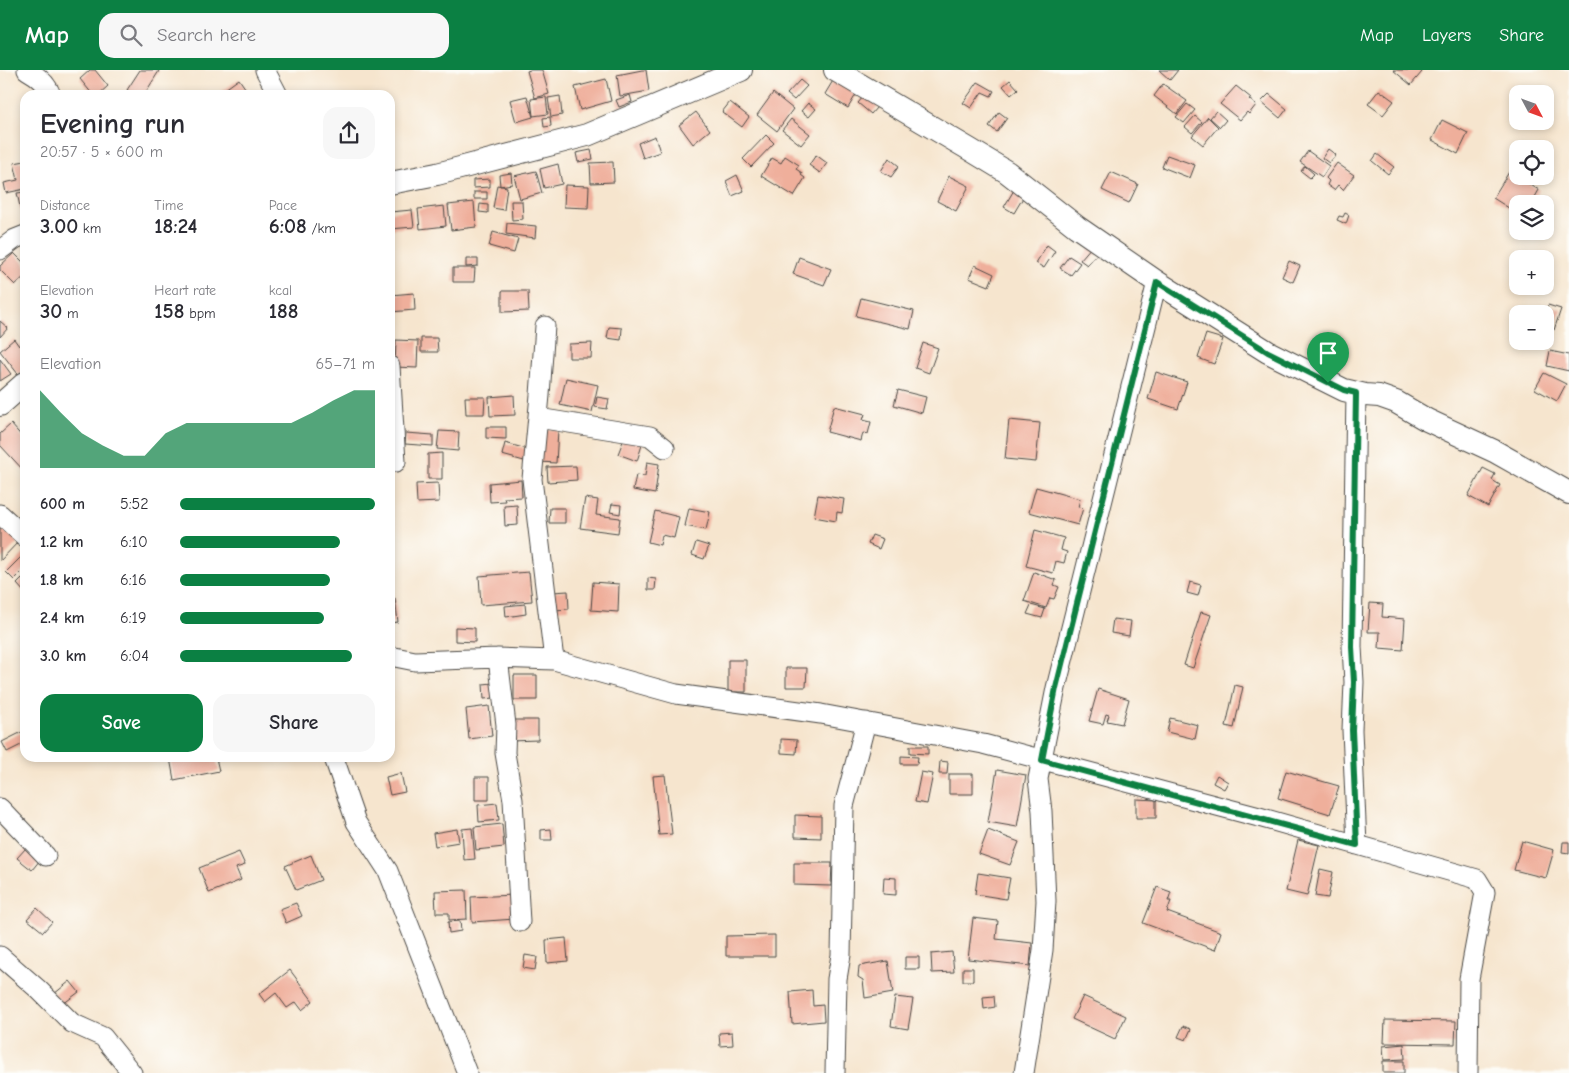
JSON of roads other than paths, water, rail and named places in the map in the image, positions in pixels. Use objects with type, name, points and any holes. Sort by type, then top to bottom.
[{"type":"street","points":[[27,70],[36,75],[49,90]]},
{"type":"street","points":[[265,70],[275,90]]},
{"type":"street","points":[[395,182],[437,174],[587,135],[741,70]]},
{"type":"street","points":[[835,70],[1007,172],[1077,228],[1157,282],[1268,352],[1344,390],[1379,396],[1396,402],[1427,420],[1494,451],[1569,493]]},
{"type":"street","points":[[0,250],[20,237]]},
{"type":"street","points":[[1024,1073],[1044,941],[1046,901],[1042,811],[1038,779],[1056,688],[1157,282]]},
{"type":"street","points":[[545,326],[532,479],[554,660]]},
{"type":"street","points":[[0,405],[20,387]]},
{"type":"street","points":[[1356,393],[1352,730],[1357,845]]},
{"type":"street","points":[[538,418],[650,436],[665,448]]},
{"type":"street","points":[[395,446],[396,462]]},
{"type":"street","points":[[0,514],[20,532]]},
{"type":"street","points":[[395,657],[415,660],[498,658],[554,660],[676,694],[821,714],[983,744],[1477,879],[1485,892],[1468,979],[1468,1073]]},
{"type":"street","points":[[498,658],[506,725],[505,753],[513,800],[520,922]]},
{"type":"street","points":[[835,1073],[837,979],[841,954],[844,806],[866,722]]},
{"type":"street","points":[[335,762],[356,822],[388,871],[467,1073]]},
{"type":"street","points":[[0,808],[46,856]]},
{"type":"street","points":[[0,956],[39,990],[72,1024],[103,1037],[132,1073]]}]
